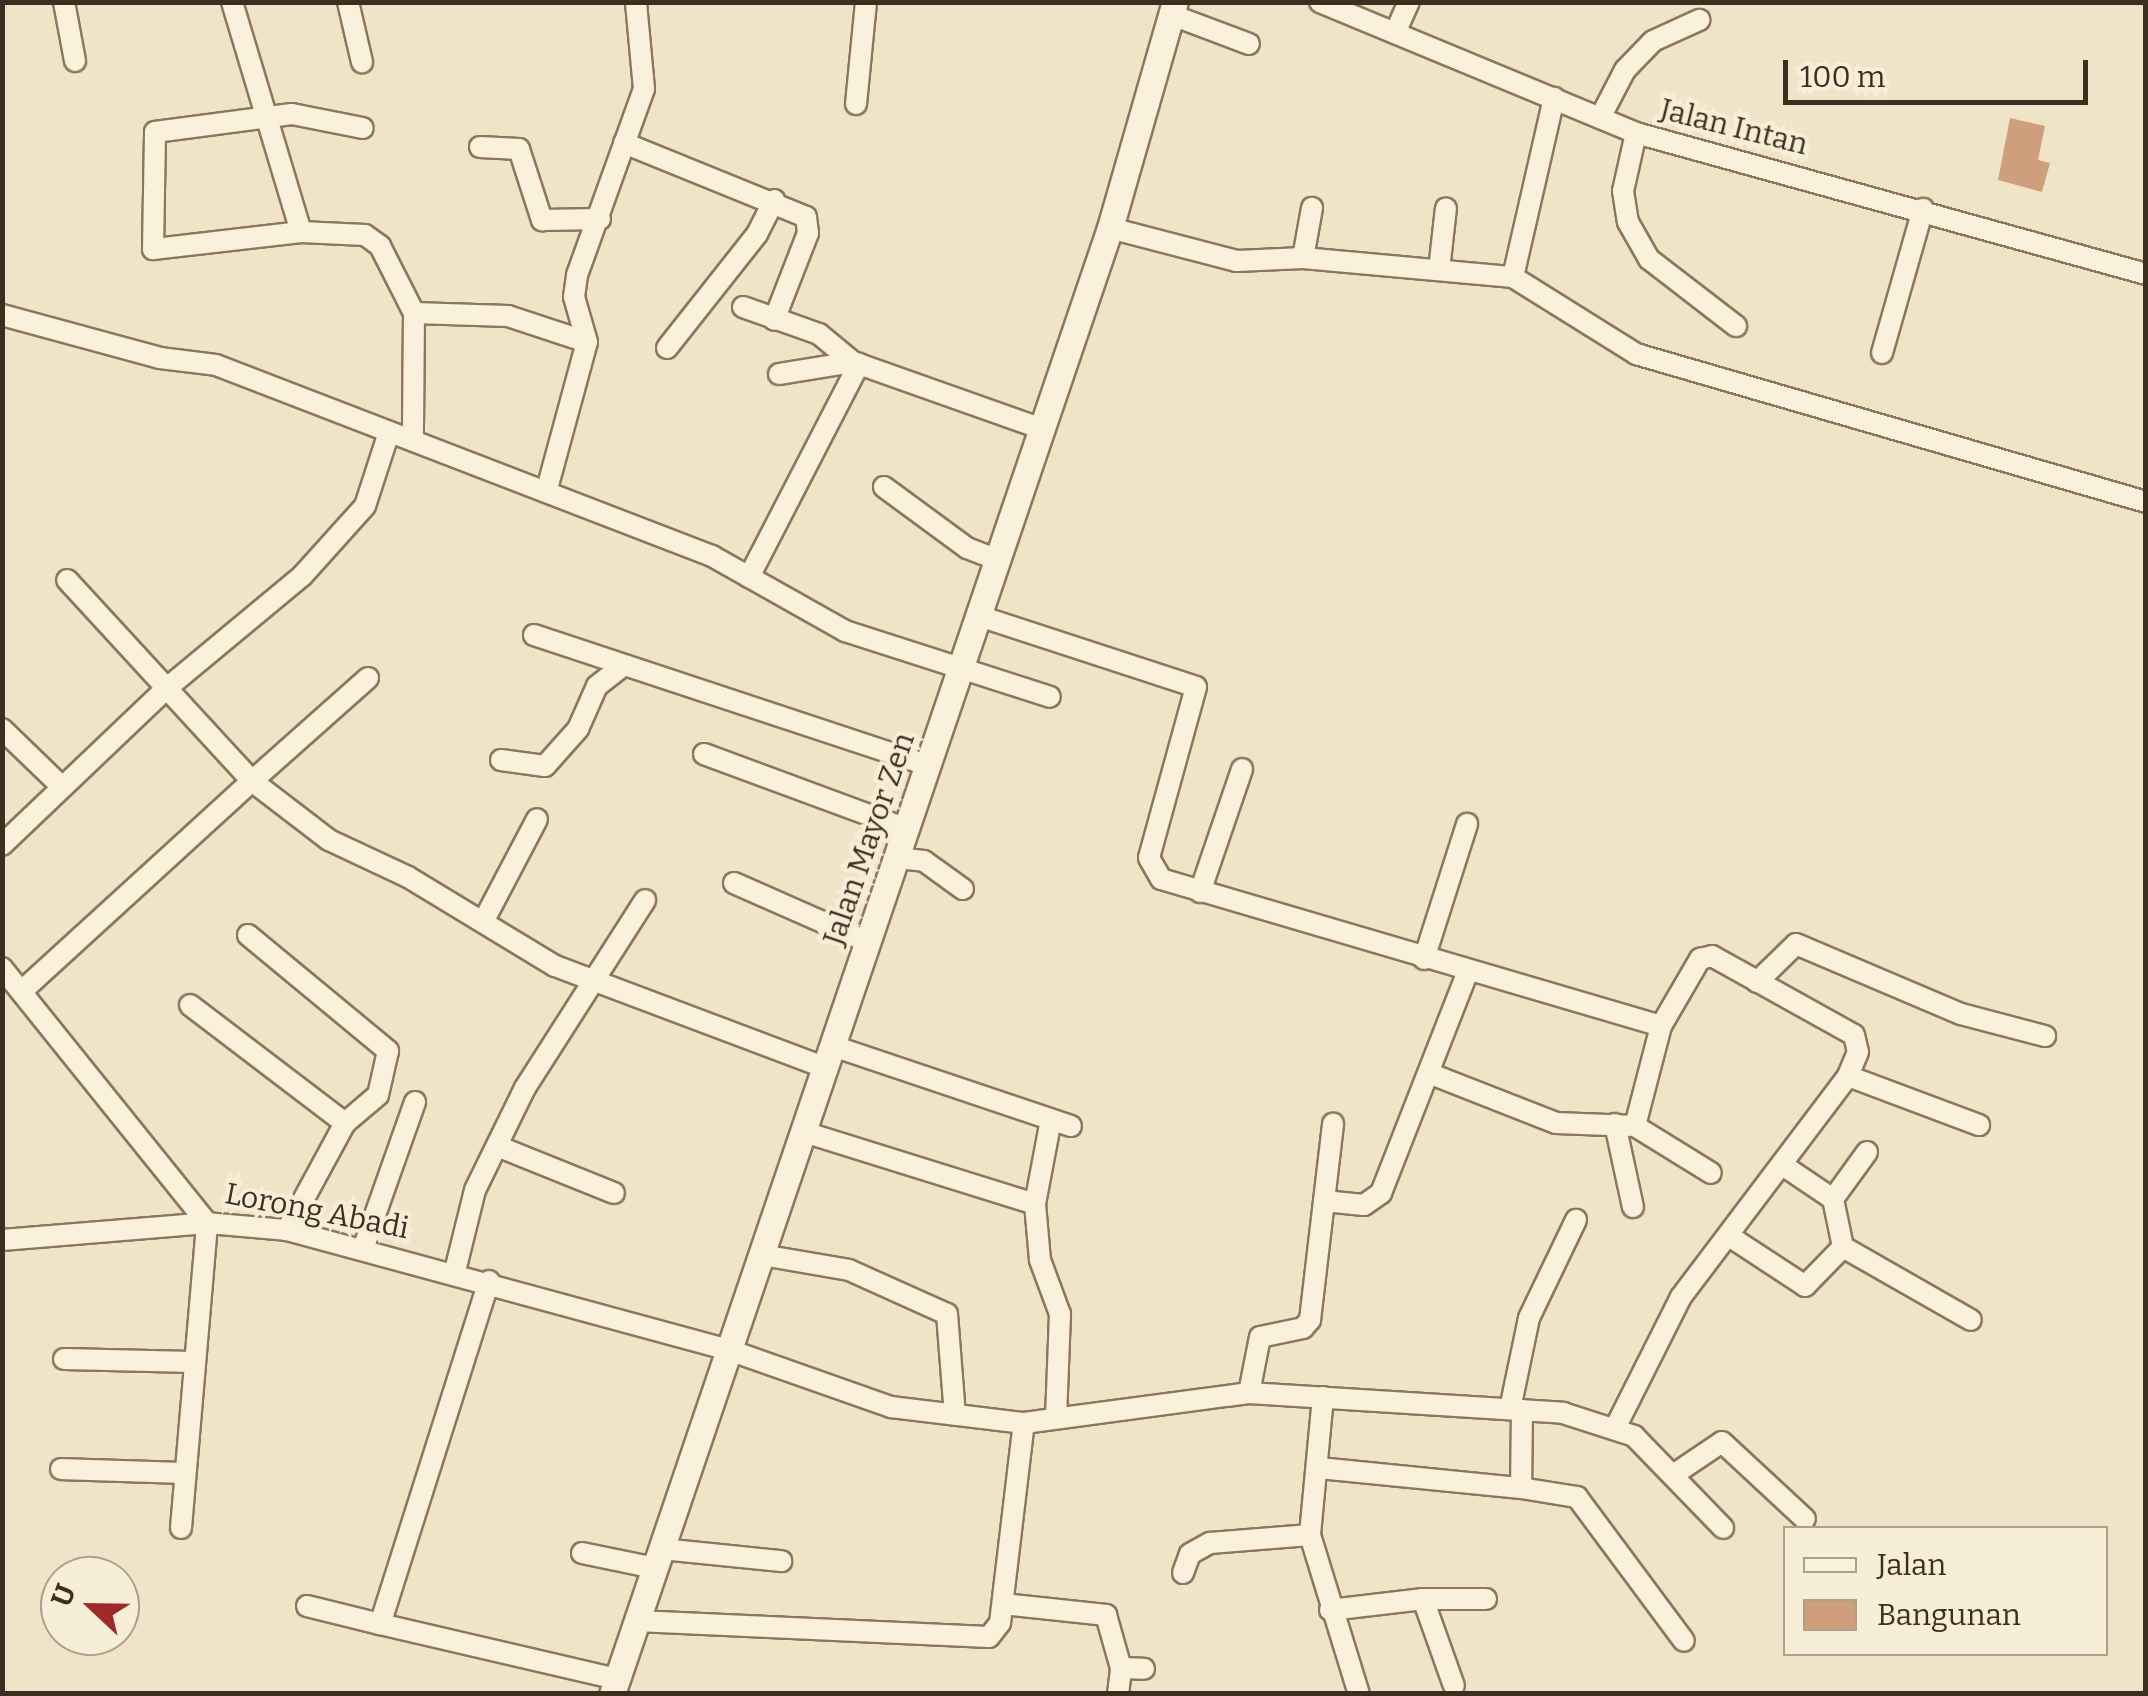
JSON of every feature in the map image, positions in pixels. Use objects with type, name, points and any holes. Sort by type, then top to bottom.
[{"type":"street","points":[[64,2],[75,60]]},
{"type":"street","points":[[232,2],[301,232]]},
{"type":"street","points":[[348,2],[362,62]]},
{"type":"street","points":[[546,489],[587,342],[574,297],[646,76],[636,2]]},
{"type":"street","points":[[856,104],[866,2]]},
{"type":"street","name":"Jalan Intan","points":[[1320,2],[1636,133],[2146,274]]},
{"type":"street","points":[[1395,32],[1409,2]]},
{"type":"street","points":[[1174,8],[1249,44]]},
{"type":"street","name":"Jalan Mayor Zen","points":[[615,1686],[1110,228],[1174,8]]},
{"type":"street","points":[[1600,118],[1625,70],[1653,41],[1700,20]]},
{"type":"street","points":[[1513,277],[1554,98]]},
{"type":"street","points":[[364,128],[264,116],[155,132],[153,249],[301,232],[364,235],[380,246],[414,313],[412,440]]},
{"type":"street","points":[[1636,133],[1623,191],[1628,222],[1650,259],[1736,326]]},
{"type":"street","points":[[624,143],[774,200],[810,226],[774,320]]},
{"type":"street","points":[[480,147],[519,149],[542,220],[600,220]]},
{"type":"street","points":[[667,348],[757,234],[774,200]]},
{"type":"street","points":[[1302,258],[1312,208]]},
{"type":"street","points":[[1439,270],[1446,208]]},
{"type":"street","points":[[1882,353],[1923,210]]},
{"type":"street","points":[[1110,228],[1237,261],[1302,258],[1513,277],[1636,354],[2146,502]]},
{"type":"street","points":[[742,307],[818,334],[856,363],[1042,429]]},
{"type":"street","points":[[414,313],[508,316],[587,342]]},
{"type":"street","points":[[2,315],[160,358],[216,365],[546,489],[749,577],[845,632],[960,674],[1050,697]]},
{"type":"street","points":[[779,374],[856,363]]},
{"type":"street","points":[[749,577],[856,363]]},
{"type":"street","points":[[2,844],[167,688],[302,576],[365,506],[389,432]]},
{"type":"street","points":[[884,488],[998,560]]},
{"type":"street","points":[[67,580],[252,781],[329,840],[596,981],[829,1057],[1061,1122],[1035,1204],[1040,1260],[1060,1314],[1056,1418]]},
{"type":"street","points":[[980,616],[1196,687],[1148,865],[1161,879],[1661,1026]]},
{"type":"street","points":[[534,635],[929,766]]},
{"type":"street","points":[[501,760],[545,766],[578,729],[597,686],[624,665]]},
{"type":"street","points":[[23,990],[368,678]]},
{"type":"street","points":[[2,730],[62,788]]},
{"type":"street","points":[[704,754],[906,829]]},
{"type":"street","points":[[1200,892],[1242,768]]},
{"type":"street","points":[[483,922],[538,819]]},
{"type":"street","points":[[1424,959],[1467,824]]},
{"type":"street","points":[[898,858],[924,861],[963,889]]},
{"type":"street","points":[[734,883],[868,942]]},
{"type":"street","points":[[455,1271],[475,1190],[497,1146],[646,900]]},
{"type":"street","points":[[248,935],[388,1051],[378,1095],[345,1124],[287,1230]]},
{"type":"street","points":[[1757,982],[1796,944],[1960,1014],[2045,1036]]},
{"type":"street","points":[[1632,1208],[1625,1125],[1661,1026],[1704,957],[1854,1035],[1858,1052],[1848,1076],[1784,1166],[1681,1297],[1615,1428],[1676,1474],[1722,1528]]},
{"type":"street","name":"Lorong Abadi","points":[[2,968],[208,1223],[287,1230],[455,1271],[729,1350],[891,1408],[1024,1423],[1249,1392],[1516,1410],[1615,1428]]},
{"type":"street","points":[[1324,1202],[1364,1205],[1382,1193],[1468,971]]},
{"type":"street","points":[[190,1005],[345,1124]]},
{"type":"street","points":[[1431,1074],[1556,1123],[1625,1125],[1711,1173]]},
{"type":"street","points":[[1848,1076],[1978,1126]]},
{"type":"street","points":[[363,1248],[415,1102]]},
{"type":"street","points":[[1249,1392],[1260,1336],[1303,1328],[1310,1320],[1332,1124]]},
{"type":"street","points":[[804,1132],[1035,1204]]},
{"type":"street","points":[[497,1146],[614,1193]]},
{"type":"street","points":[[1834,1200],[1867,1152]]},
{"type":"street","points":[[1784,1166],[1834,1200],[1843,1247],[1970,1320]]},
{"type":"street","points":[[1521,1488],[1516,1410],[1529,1318],[1576,1220]]},
{"type":"street","points":[[2,1240],[208,1223],[182,1473],[181,1528]]},
{"type":"street","points":[[1730,1236],[1805,1286],[1843,1247]]},
{"type":"street","points":[[762,1255],[849,1270],[947,1314],[955,1415]]},
{"type":"street","points":[[380,1624],[490,1281]]},
{"type":"street","points":[[64,1360],[193,1362]]},
{"type":"street","points":[[1323,1398],[1310,1535],[1359,1694]]},
{"type":"street","points":[[637,1621],[980,1640],[996,1632],[1003,1604],[1024,1423]]},
{"type":"street","points":[[1676,1474],[1722,1442],[1805,1520]]},
{"type":"street","points":[[61,1468],[182,1473]]},
{"type":"street","points":[[1319,1468],[1577,1497],[1684,1641]]},
{"type":"street","points":[[1183,1572],[1190,1554],[1210,1543],[1310,1535]]},
{"type":"street","points":[[582,1554],[781,1562]]},
{"type":"street","points":[[1330,1610],[1423,1599],[1486,1599]]},
{"type":"street","points":[[1423,1599],[1454,1686]]},
{"type":"street","points":[[1003,1604],[1106,1615],[1121,1668],[1118,1694]]},
{"type":"street","points":[[306,1606],[615,1686]]},
{"type":"street","points":[[1121,1668],[1144,1669]]},
{"type":"building","points":[[2010,118],[2045,126],[2038,160],[2050,163],[2042,192],[1998,180]]}]
